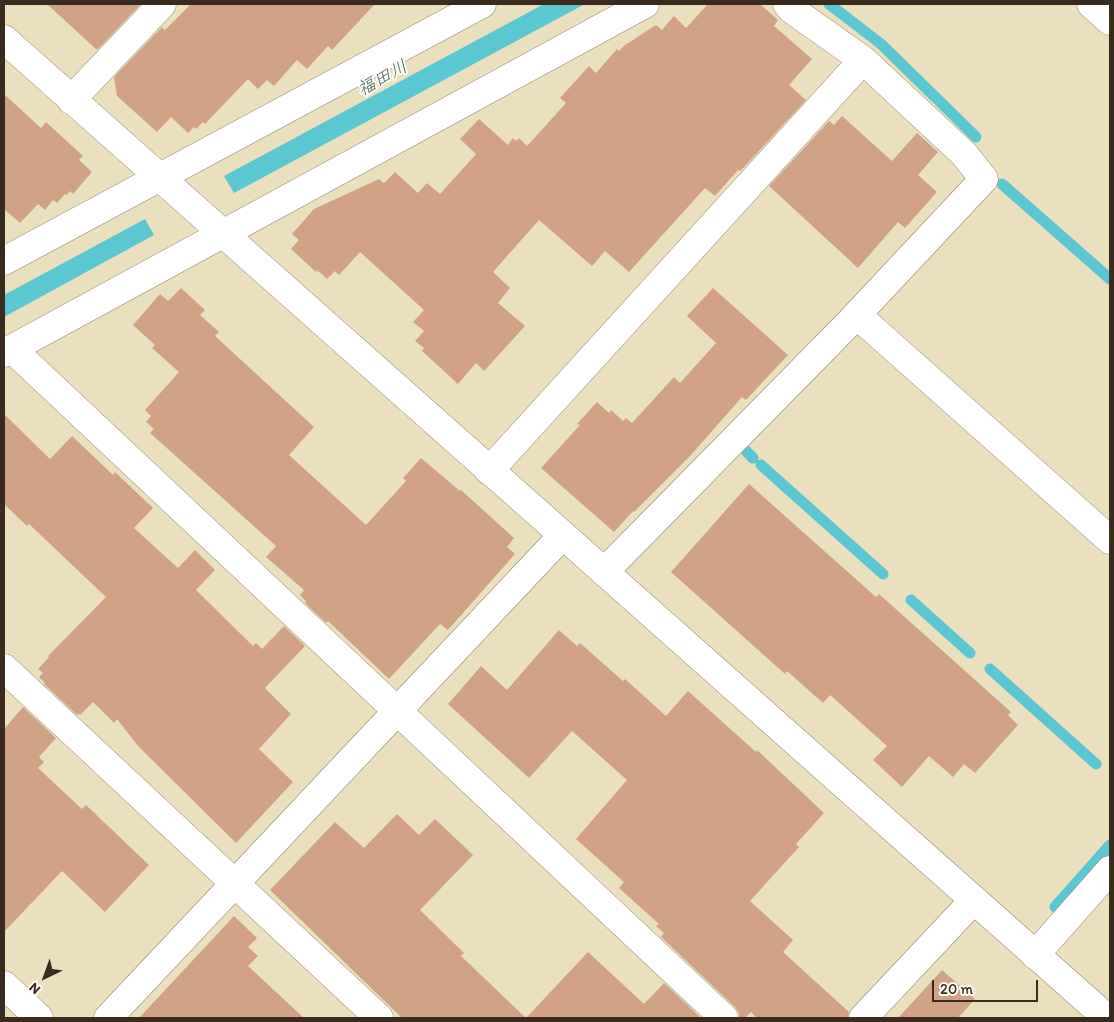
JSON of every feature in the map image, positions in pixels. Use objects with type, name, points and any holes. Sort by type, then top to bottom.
[{"type":"street","points":[[71,100],[162,4]]},
{"type":"street","points":[[4,261],[482,4]]},
{"type":"street","points":[[645,4],[221,233],[8,351],[397,711],[724,1018]]},
{"type":"street","points":[[604,572],[857,314],[984,179],[964,154],[863,60],[791,9],[787,4]]},
{"type":"street","points":[[1091,4],[1110,21]]},
{"type":"street","points":[[4,39],[1107,1018]]},
{"type":"street","points":[[489,471],[863,60]]},
{"type":"street","points":[[857,314],[1110,540]]},
{"type":"street","points":[[108,1018],[562,536]]},
{"type":"street","points":[[4,668],[379,1018]]},
{"type":"street","points":[[1035,955],[1110,870]]},
{"type":"street","points":[[863,1018],[974,900]]},
{"type":"street","points":[[4,985],[39,1018]]},
{"type":"water","points":[[544,4],[585,4],[234,193],[224,176]]},
{"type":"water","points":[[145,219],[154,235],[4,317],[4,295]]},
{"type":"building","points":[[47,4],[137,4],[139,6],[97,50]]},
{"type":"building","points":[[191,4],[375,4],[332,50],[328,46],[307,69],[297,60],[274,86],[267,80],[258,89],[248,79],[205,124],[203,122],[196,129],[194,127],[188,133],[171,117],[157,132],[117,96],[114,77],[162,27],[165,30]]},
{"type":"building","points":[[708,4],[760,4],[778,20],[774,26],[812,59],[789,85],[806,100],[715,196],[705,188],[629,272],[605,251],[592,266],[539,220],[493,272],[510,288],[498,303],[525,326],[484,371],[476,363],[458,384],[422,351],[424,348],[415,341],[424,331],[413,322],[424,310],[360,252],[339,275],[335,271],[327,279],[317,270],[316,272],[291,249],[299,240],[292,234],[314,209],[379,179],[384,183],[395,172],[418,193],[427,183],[440,194],[476,154],[460,139],[479,119],[508,145],[513,138],[516,141],[519,138],[527,146],[566,103],[560,98],[589,66],[596,73],[617,49],[619,51],[656,25],[662,30],[674,16],[686,28]]},
{"type":"building","points":[[4,94],[41,128],[46,122],[83,156],[79,160],[92,172],[73,194],[70,191],[57,203],[53,200],[45,210],[38,204],[20,223],[4,209]]},
{"type":"building","points":[[842,116],[892,161],[917,133],[938,152],[918,175],[937,192],[905,228],[898,222],[858,268],[769,186],[829,121],[834,125]]},
{"type":"building","points":[[181,288],[205,310],[200,315],[219,332],[215,336],[314,427],[289,455],[366,525],[406,481],[403,478],[421,458],[461,490],[514,538],[507,547],[515,554],[448,630],[440,624],[389,679],[328,621],[326,623],[305,603],[306,601],[300,595],[304,590],[266,557],[276,546],[150,433],[154,429],[146,422],[151,416],[145,410],[179,372],[152,348],[155,345],[133,325],[160,294],[168,301]]},
{"type":"building","points":[[713,288],[788,355],[746,400],[742,397],[691,455],[614,532],[541,468],[580,425],[577,424],[597,402],[609,413],[611,410],[623,421],[626,418],[632,423],[674,377],[680,383],[716,343],[687,316]]},
{"type":"building","points":[[4,414],[50,459],[72,436],[113,475],[115,472],[153,508],[134,528],[178,568],[195,550],[215,570],[196,590],[253,646],[256,643],[262,649],[284,626],[305,646],[265,688],[291,714],[259,749],[293,782],[236,843],[138,746],[117,719],[114,723],[93,702],[80,715],[77,715],[39,677],[43,673],[38,669],[48,656],[106,597],[29,524],[27,526],[4,504]]},
{"type":"building","points":[[749,484],[876,597],[879,594],[1011,712],[1008,715],[1018,725],[975,773],[964,764],[953,777],[929,756],[902,787],[873,760],[887,746],[830,695],[823,703],[787,671],[785,674],[671,572]]},
{"type":"building","points":[[559,630],[577,646],[580,643],[623,681],[625,679],[666,716],[688,691],[756,752],[757,750],[824,813],[796,844],[799,847],[750,901],[793,940],[783,952],[849,1012],[848,1018],[757,1018],[751,1012],[745,1018],[739,1018],[739,1013],[735,1007],[661,937],[664,933],[656,926],[659,924],[619,888],[624,882],[576,839],[627,780],[572,731],[529,778],[448,704],[481,666],[507,690]]},
{"type":"building","points":[[23,707],[56,738],[39,757],[44,762],[38,768],[82,809],[86,805],[149,865],[105,912],[62,871],[4,932],[4,729]]},
{"type":"building","points":[[397,814],[419,835],[435,819],[473,855],[420,910],[464,953],[461,956],[526,1018],[402,1018],[270,890],[335,822],[364,848]]},
{"type":"building","points":[[234,916],[257,938],[248,947],[258,956],[248,966],[304,1018],[139,1018]]},
{"type":"building","points":[[588,952],[644,1004],[664,983],[701,1018],[526,1018]]},
{"type":"building","points":[[942,970],[975,999],[958,1018],[898,1018]]},
{"type":"waterway","points":[[829,4],[881,44],[976,137]]},
{"type":"waterway","points":[[1002,184],[1110,279]]},
{"type":"waterway","points":[[746,451],[753,458]]},
{"type":"waterway","points":[[761,465],[883,574]]},
{"type":"waterway","points":[[911,600],[970,653]]},
{"type":"waterway","points":[[990,669],[1096,764]]},
{"type":"waterway","points":[[1055,907],[1110,845]]},
{"type":"water label","name":"福田川","points":[[383,79]]}]
